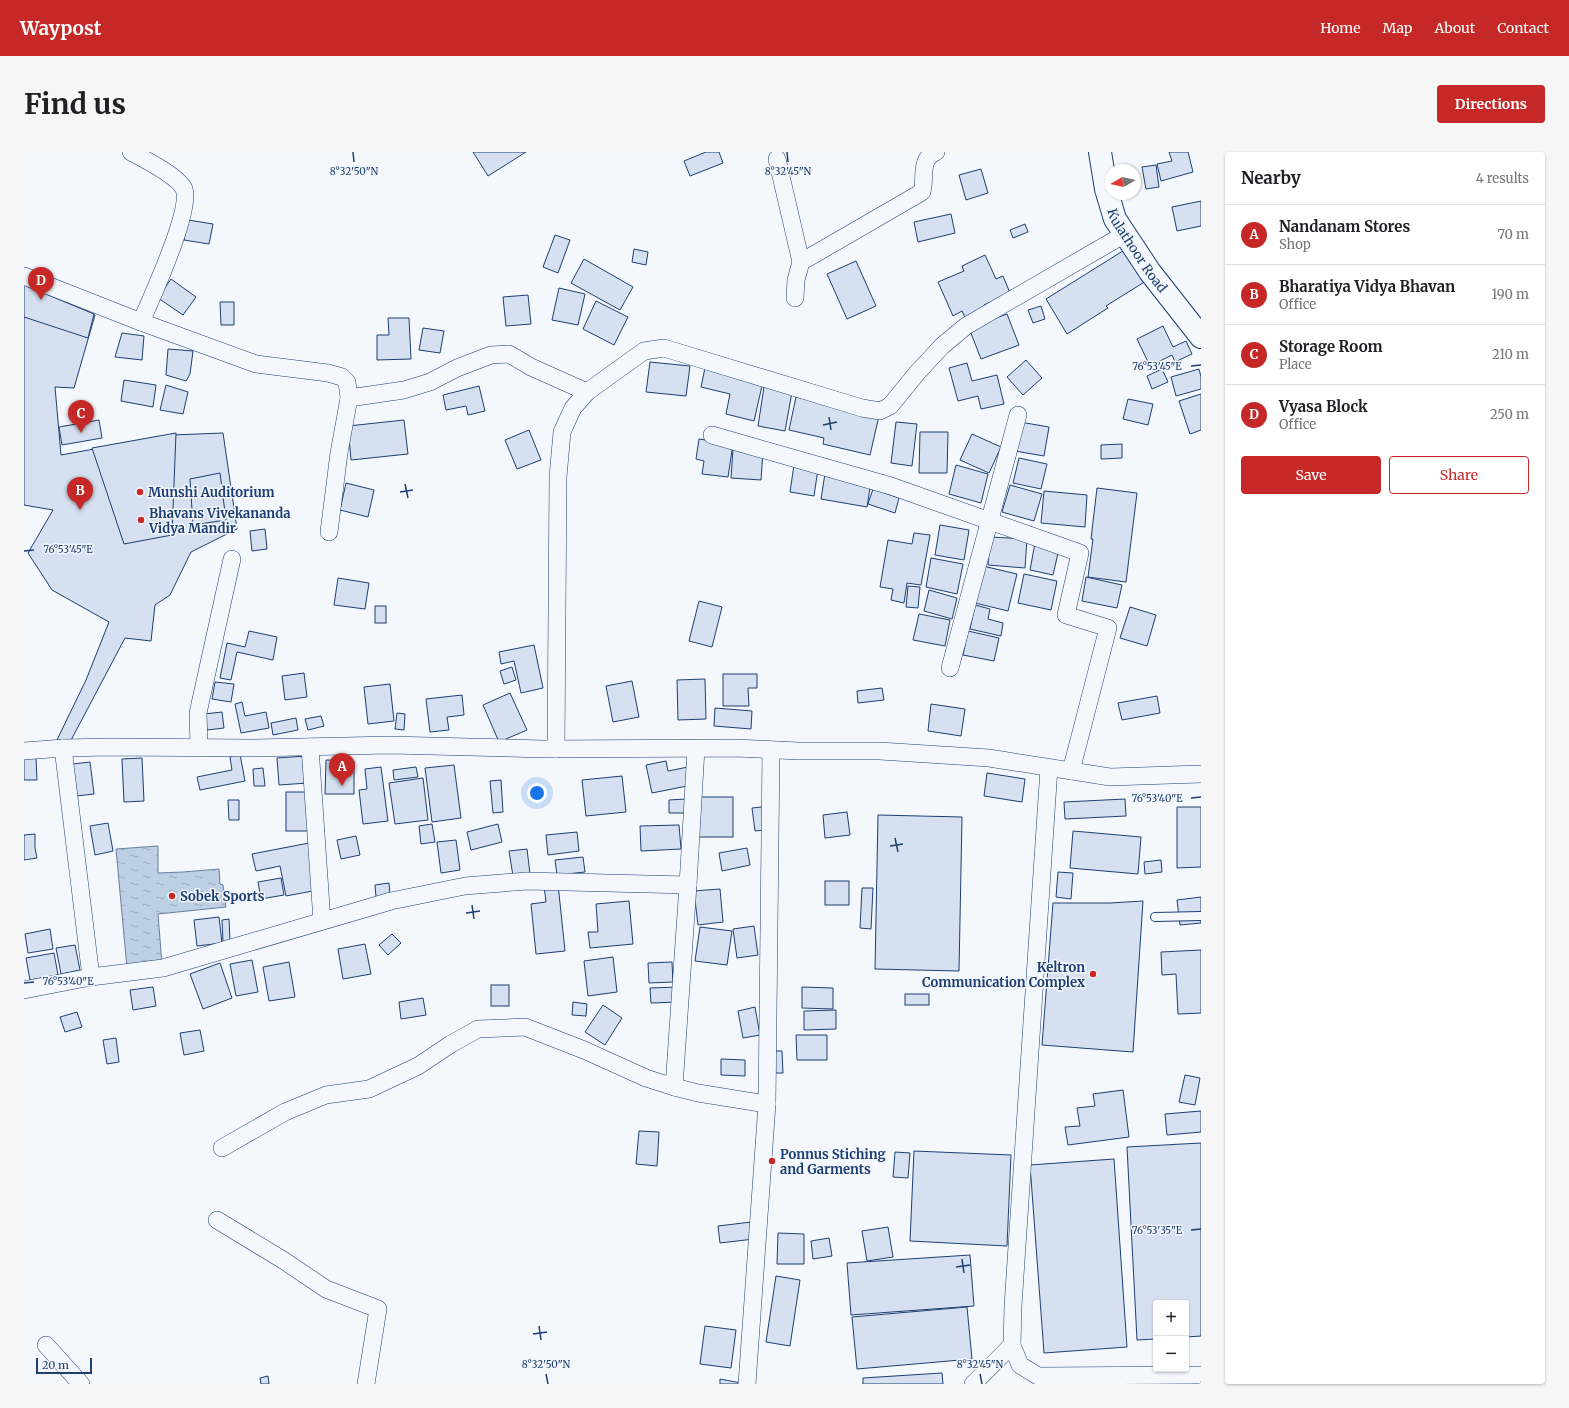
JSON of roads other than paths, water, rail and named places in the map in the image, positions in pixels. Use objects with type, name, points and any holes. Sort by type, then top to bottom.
[{"type":"main road","name":"Kulathoor Road","points":[[1100,152],[1106,189],[1115,219],[1150,272],[1201,337]]},
{"type":"street","points":[[131,152],[169,174],[183,188],[185,200],[182,216],[162,276],[141,322]]},
{"type":"street","points":[[802,262],[922,192],[924,183],[924,166],[930,155],[936,152]]},
{"type":"street","points":[[777,159],[802,262],[796,280],[795,298]]},
{"type":"street","points":[[556,749],[558,477],[562,432],[573,408],[588,392],[644,351],[664,348],[862,408],[880,411],[890,406],[917,373],[942,346],[966,326],[1125,234]]},
{"type":"street","points":[[24,276],[141,322],[256,364],[328,373],[342,377],[347,382],[349,398],[339,452],[329,532]]},
{"type":"street","points":[[349,398],[404,390],[430,382],[457,368],[491,355],[509,354],[531,367],[588,392]]},
{"type":"street","points":[[950,668],[1018,415]]},
{"type":"street","points":[[712,435],[891,486],[1080,554],[1066,615],[1108,628],[1071,771]]},
{"type":"street","points":[[198,747],[198,713],[232,559]]},
{"type":"street","points":[[24,751],[63,748],[310,747],[390,745],[556,749],[735,748],[771,750],[880,751],[938,754],[989,758],[1110,777],[1201,774]]},
{"type":"street","points":[[310,747],[322,921]]},
{"type":"street","points":[[63,748],[91,977]]},
{"type":"street","points":[[674,1087],[696,749]]},
{"type":"street","points":[[747,1384],[767,1104],[771,750]]},
{"type":"street","points":[[1049,768],[1012,1306],[1012,1345],[1020,1365],[1038,1376],[1060,1380],[1201,1375]]},
{"type":"street","points":[[24,990],[91,977],[163,968],[391,901],[465,886],[527,881],[688,885]]},
{"type":"street","points":[[222,1148],[285,1112],[326,1095],[369,1089],[418,1066],[478,1029],[525,1027],[584,1050],[646,1078],[674,1087],[698,1093],[767,1104]]},
{"type":"street","points":[[218,1220],[283,1260],[326,1289],[378,1309],[366,1384]]},
{"type":"street","points":[[46,1345],[81,1384]]},
{"type":"street","points":[[974,1384],[1012,1345]]},
{"type":"lane","points":[[1155,917],[1201,916]]},
{"type":"water","name":"Sobek Sports","points":[[158,846],[158,873],[219,869],[220,884],[223,885],[226,907],[158,914],[162,965],[127,968],[116,849]]},
{"type":"place","name":"Vyasa Block","points":[[41,300]]},
{"type":"place","name":"Storage Room","points":[[81,433]]},
{"type":"place","name":"Munshi Auditorium","points":[[140,492]]},
{"type":"place","name":"Bharatiya Vidya Bhavan","points":[[80,510]]},
{"type":"place","name":"Bhavans Vivekananda Vidya Mandir","points":[[141,520]]},
{"type":"place","name":"Nandanam Stores","points":[[342,786]]},
{"type":"place","name":"Sobek Sports","points":[[172,896]]},
{"type":"place","name":"Keltron Communication Complex","points":[[1093,974]]},
{"type":"place","name":"Ponnus Stiching and Garments","points":[[772,1161]]}]
